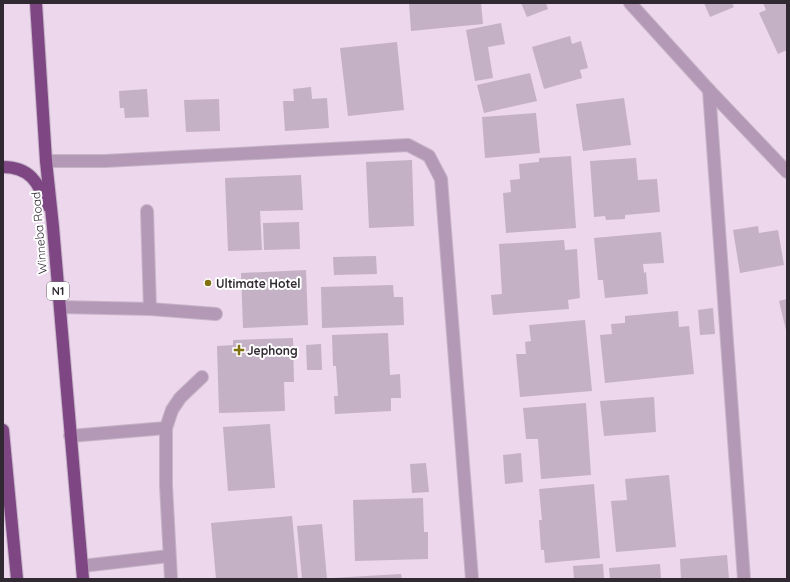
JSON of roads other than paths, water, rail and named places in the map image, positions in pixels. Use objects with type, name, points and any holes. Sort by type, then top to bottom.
[{"type":"highway","name":"Winneba Road","points":[[36,3],[46,161],[83,579]]},
{"type":"highway","points":[[3,167],[21,169],[35,180],[42,194],[53,227]]},
{"type":"highway","points":[[3,430],[17,579]]},
{"type":"street","points":[[630,3],[709,90],[786,168]]},
{"type":"street","points":[[709,90],[744,579]]},
{"type":"street","points":[[46,161],[104,161],[408,144],[429,156],[441,179],[472,579]]},
{"type":"street","points":[[147,211],[150,310]]},
{"type":"street","points":[[60,307],[216,314]]},
{"type":"street","points":[[171,579],[166,485],[166,428],[172,410],[180,398],[202,377]]},
{"type":"street","points":[[70,436],[166,428]]},
{"type":"street","points":[[82,566],[169,556]]},
{"type":"place","name":"Ultimate Hotel","points":[[208,283]]},
{"type":"place","name":"Jephong","points":[[239,350]]}]
